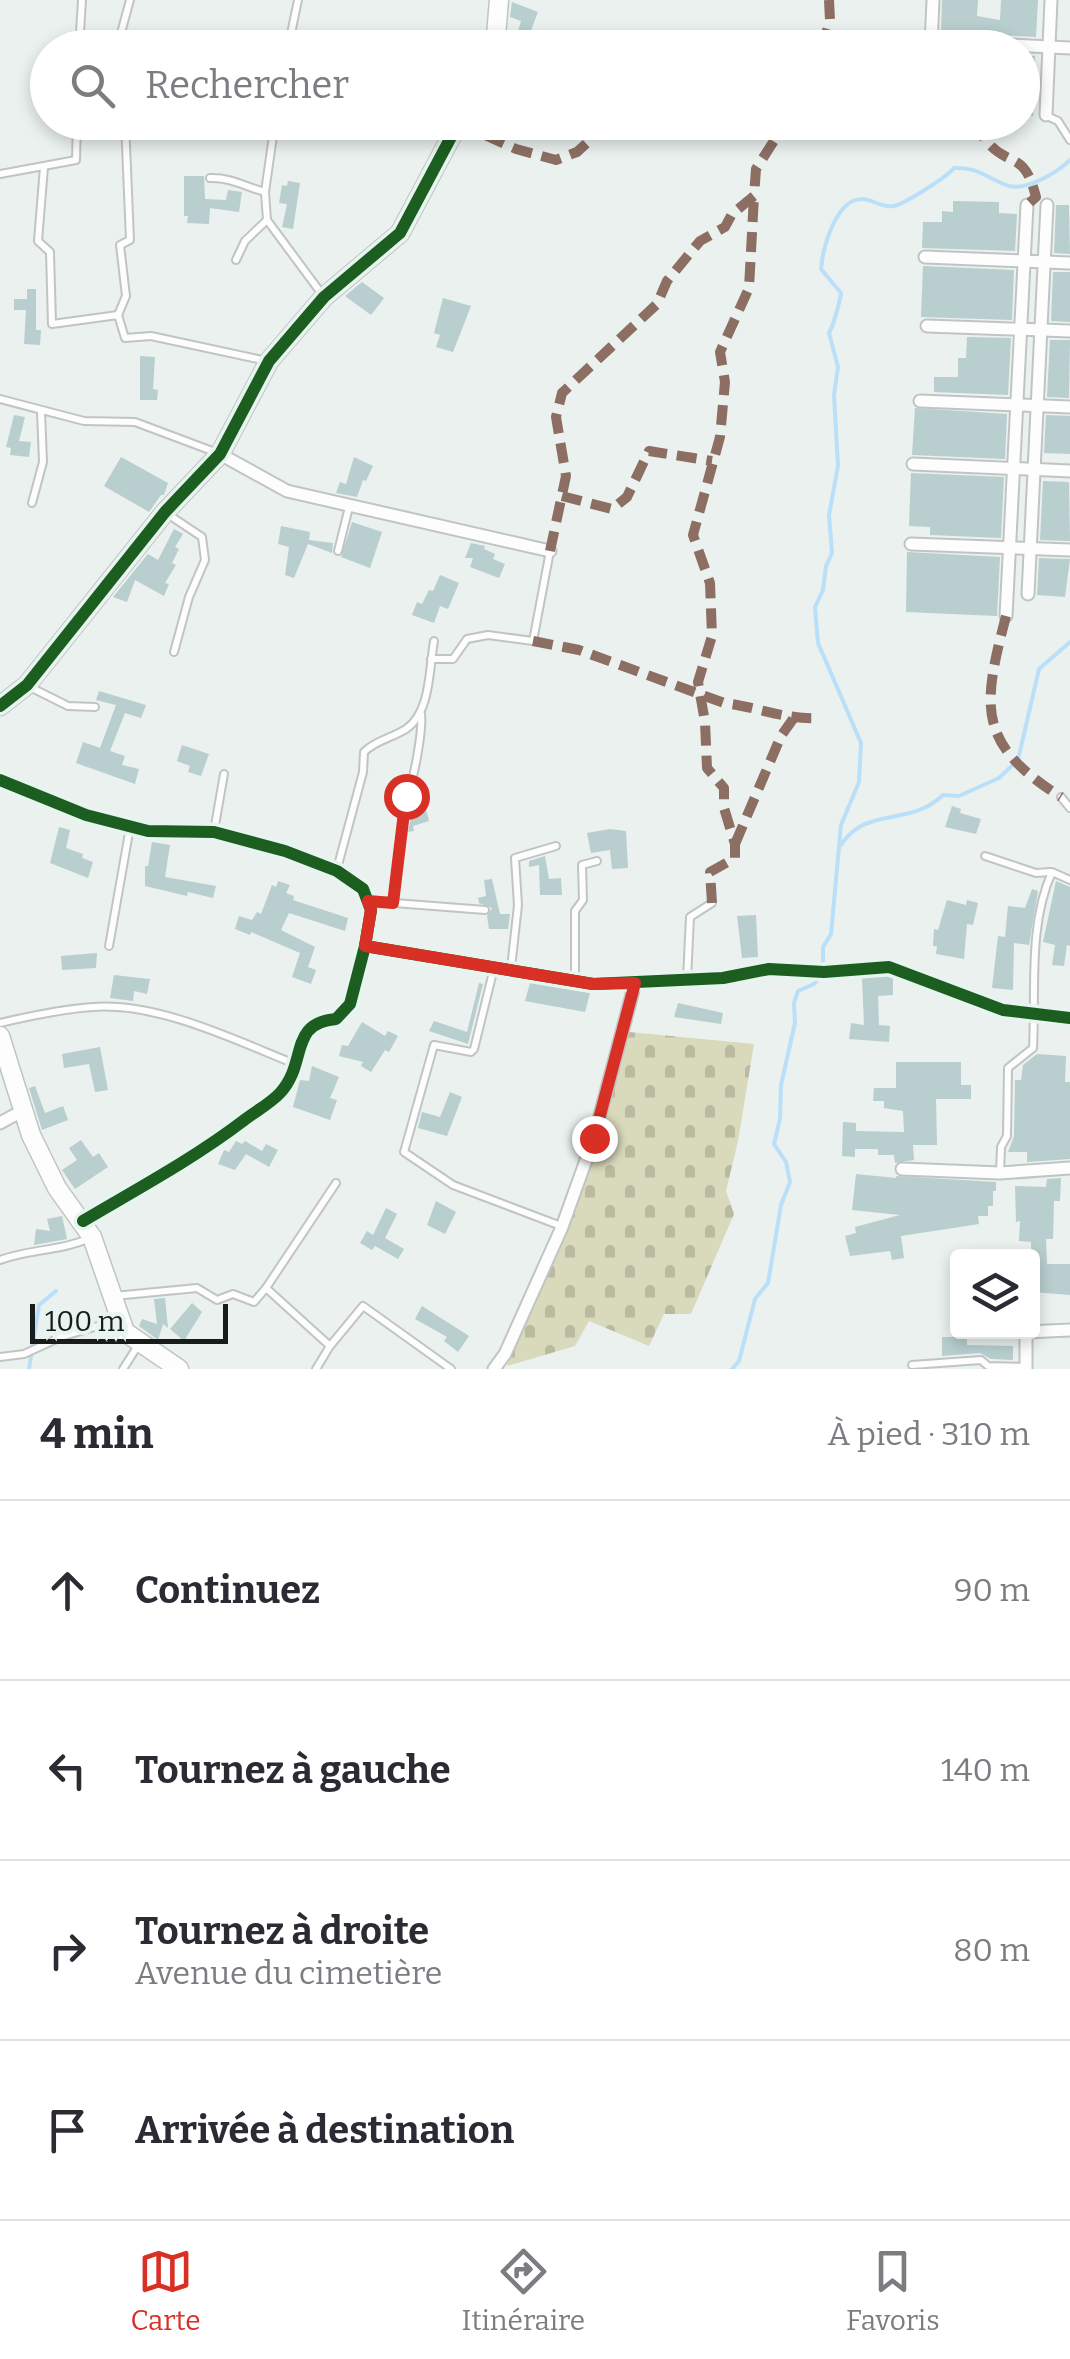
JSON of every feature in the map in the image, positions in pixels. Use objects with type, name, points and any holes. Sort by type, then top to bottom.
[{"type":"street","points":[[496,30],[499,0]]},
{"type":"street","points":[[932,30],[933,0]]},
{"type":"street","points":[[1046,115],[1051,0]]},
{"type":"street","points":[[1040,46],[1070,48]]},
{"type":"street","points":[[0,706],[27,685],[165,512],[220,454],[269,361],[324,297],[400,232],[449,140]]},
{"type":"street","points":[[1006,616],[1027,205]]},
{"type":"street","points":[[1028,594],[1047,206]]},
{"type":"street","points":[[925,257],[1070,263]]},
{"type":"street","points":[[927,326],[1070,331]]},
{"type":"street","points":[[920,402],[1070,407]]},
{"type":"street","points":[[220,454],[287,491],[550,551]]},
{"type":"street","points":[[913,464],[1070,471]]},
{"type":"street","points":[[910,544],[1070,550]]},
{"type":"street","points":[[0,780],[86,815],[148,831],[214,832],[285,851],[336,871],[363,889],[371,910],[350,1004],[336,1019],[316,1020],[308,1028],[296,1064],[280,1093],[88,1229]]},
{"type":"street","points":[[365,946],[576,981],[635,983],[723,978],[768,970],[888,968],[1004,1010],[1070,1018]]},
{"type":"street","points":[[494,1369],[562,1226],[594,1138],[635,983]]},
{"type":"street","points":[[0,1036],[44,1166],[88,1229],[125,1332],[179,1369]]},
{"type":"street","points":[[0,1123],[24,1110]]},
{"type":"street","points":[[902,1169],[1000,1173],[1070,1168]]},
{"type":"street","points":[[1026,1368],[1026,1332],[1070,1330]]},
{"type":"lane","points":[[80,30],[82,0]]},
{"type":"lane","points":[[122,30],[130,0]]},
{"type":"lane","points":[[292,30],[298,0]]},
{"type":"lane","points":[[1046,115],[1058,121],[1070,140]]},
{"type":"lane","points":[[0,174],[76,160],[77,140]]},
{"type":"lane","points":[[126,140],[130,240],[120,245],[126,296],[118,315],[125,338],[151,336],[269,361]]},
{"type":"lane","points":[[272,140],[265,192],[267,220],[324,297]]},
{"type":"lane","points":[[44,167],[38,240],[50,252],[52,324],[118,315]]},
{"type":"lane","points":[[210,178],[227,178],[265,192]]},
{"type":"lane","points":[[236,260],[245,240],[267,220]]},
{"type":"lane","points":[[0,400],[84,421],[135,422],[220,454]]},
{"type":"lane","points":[[32,503],[43,462],[42,410]]},
{"type":"lane","points":[[338,551],[349,506]]},
{"type":"lane","points":[[165,512],[202,536],[205,560],[174,652]]},
{"type":"lane","points":[[431,659],[453,659],[468,638],[488,635],[533,642],[550,551]]},
{"type":"lane","points":[[393,903],[406,796],[413,786],[434,642]]},
{"type":"lane","points":[[27,685],[68,706],[95,708]]},
{"type":"lane","points":[[336,871],[364,752],[372,744],[405,730],[421,714]]},
{"type":"lane","points":[[214,832],[224,774]]},
{"type":"lane","points":[[1060,797],[1070,808]]},
{"type":"lane","points":[[109,946],[130,826]]},
{"type":"lane","points":[[510,970],[518,906],[516,858],[556,846]]},
{"type":"lane","points":[[985,856],[1070,880]]},
{"type":"lane","points":[[576,981],[575,911],[583,900],[582,865],[598,861]]},
{"type":"lane","points":[[1000,1173],[1001,1147],[1007,1136],[1008,1068],[1033,1048],[1042,894],[1052,872]]},
{"type":"lane","points":[[368,901],[485,910]]},
{"type":"lane","points":[[688,980],[690,917],[712,902]]},
{"type":"lane","points":[[494,967],[474,1049],[471,1052],[434,1044],[404,1152],[453,1185],[562,1226]]},
{"type":"lane","points":[[0,1023],[94,1007],[130,1008],[210,1030],[296,1064]]},
{"type":"lane","points":[[112,1296],[197,1288],[217,1300],[232,1294],[254,1302],[336,1183]]},
{"type":"lane","points":[[0,1260],[20,1252],[72,1247],[88,1229]]},
{"type":"lane","points":[[266,1288],[330,1346]]},
{"type":"lane","points":[[316,1369],[362,1306],[451,1369]]},
{"type":"lane","points":[[0,1357],[24,1354],[61,1337],[119,1319]]},
{"type":"lane","points":[[123,1369],[140,1343]]},
{"type":"lane","points":[[912,1365],[981,1360],[988,1368],[1026,1368]]},
{"type":"green space","points":[[629,1032],[754,1044],[726,1191],[734,1214],[691,1314],[664,1314],[649,1346],[589,1321],[575,1346],[507,1366],[590,1166]]},
{"type":"building","points":[[942,0],[978,0],[977,16],[1000,20],[1001,0],[1038,0],[1036,30],[941,30]]},
{"type":"building","points":[[512,2],[538,12],[531,30],[518,30],[521,21],[510,17]]},
{"type":"building","points":[[184,176],[204,176],[205,199],[226,200],[228,190],[242,192],[239,212],[210,208],[209,224],[187,223]]},
{"type":"building","points":[[288,181],[300,183],[293,229],[282,227],[287,204],[279,203],[282,185],[287,186]]},
{"type":"building","points":[[953,201],[999,202],[999,213],[1017,214],[1015,251],[922,248],[923,222],[942,222],[942,211],[953,212]]},
{"type":"building","points":[[1056,205],[1069,205],[1070,254],[1054,253]]},
{"type":"building","points":[[923,266],[1014,270],[1012,320],[921,317]]},
{"type":"building","points":[[1053,272],[1070,272],[1070,322],[1051,321]]},
{"type":"building","points":[[362,282],[384,298],[371,315],[345,296]]},
{"type":"building","points":[[27,289],[36,289],[40,345],[24,344],[26,310],[14,310],[14,299],[27,299]]},
{"type":"building","points":[[443,298],[471,306],[453,352],[436,347],[440,335],[434,333]]},
{"type":"building","points":[[967,337],[1011,338],[1008,395],[934,392],[934,377],[958,377],[958,358],[966,358]]},
{"type":"building","points":[[1050,340],[1070,340],[1069,398],[1047,397]]},
{"type":"building","points":[[140,356],[155,357],[153,389],[158,390],[157,400],[140,400]]},
{"type":"building","points":[[915,408],[1007,414],[1005,459],[912,455]]},
{"type":"building","points":[[14,415],[25,417],[19,441],[31,442],[29,457],[10,455],[11,448],[6,447]]},
{"type":"building","points":[[1046,415],[1070,416],[1070,454],[1044,453]]},
{"type":"building","points":[[121,457],[168,483],[164,495],[149,512],[104,486]]},
{"type":"building","points":[[354,457],[373,466],[366,481],[363,480],[357,497],[336,493],[340,482],[346,484]]},
{"type":"building","points":[[911,473],[1004,477],[1001,538],[930,535],[930,527],[909,526]]},
{"type":"building","points":[[1043,481],[1069,482],[1070,541],[1040,540]]},
{"type":"building","points":[[352,522],[382,532],[370,568],[341,557]]},
{"type":"building","points":[[281,526],[310,532],[309,540],[333,543],[332,553],[308,544],[294,578],[285,575],[289,547],[278,544]]},
{"type":"building","points":[[174,529],[183,534],[175,547],[179,549],[172,563],[176,565],[165,583],[169,584],[164,596],[135,580],[127,602],[113,597],[148,554],[158,560]]},
{"type":"building","points":[[471,543],[485,546],[495,554],[493,559],[505,564],[499,578],[470,567],[473,558],[465,558]]},
{"type":"building","points":[[907,552],[1000,557],[997,616],[906,612]]},
{"type":"building","points":[[1039,558],[1070,559],[1065,597],[1037,595]]},
{"type":"building","points":[[440,575],[459,583],[448,609],[440,606],[434,623],[412,615],[417,602],[422,604],[429,590],[433,591]]},
{"type":"building","points":[[99,691],[146,705],[141,718],[125,713],[110,751],[125,756],[122,765],[139,769],[135,784],[76,763],[83,742],[100,748],[116,705],[96,700]]},
{"type":"building","points":[[182,745],[209,754],[201,776],[188,772],[190,766],[177,761]]},
{"type":"building","points":[[417,786],[429,821],[408,832]]},
{"type":"building","points":[[952,806],[961,809],[960,813],[981,819],[976,834],[945,827]]},
{"type":"building","points":[[59,827],[70,830],[66,848],[93,862],[88,878],[50,863]]},
{"type":"building","points":[[626,831],[628,868],[612,869],[610,850],[591,853],[587,833]]},
{"type":"building","points":[[152,842],[170,845],[165,877],[216,886],[213,898],[145,886],[145,866]]},
{"type":"building","points":[[545,856],[549,879],[561,878],[562,895],[540,895],[539,865],[529,867],[529,861]]},
{"type":"building","points":[[492,879],[500,914],[510,914],[508,929],[489,929],[487,916],[492,908],[479,903],[478,898],[486,896],[484,880]]},
{"type":"building","points":[[278,881],[290,885],[286,893],[294,896],[293,900],[348,918],[345,931],[289,913],[281,930],[315,947],[308,967],[316,970],[311,984],[292,977],[300,953],[235,929],[239,916],[252,920],[257,912],[261,914],[272,885],[276,887]]},
{"type":"building","points":[[1056,881],[1070,887],[1070,946],[1067,945],[1064,966],[1052,965],[1055,945],[1043,942]]},
{"type":"building","points":[[1032,889],[1038,891],[1029,945],[1014,943],[1013,990],[992,988],[998,936],[1005,937],[1008,906],[1025,908]]},
{"type":"building","points":[[947,900],[966,905],[967,900],[978,903],[973,925],[967,924],[964,959],[936,954],[937,946],[933,946],[934,929],[938,930]]},
{"type":"building","points":[[756,915],[758,957],[742,958],[737,916]]},
{"type":"building","points":[[97,953],[96,968],[62,970],[61,956]]},
{"type":"building","points":[[114,975],[150,979],[147,994],[134,991],[133,1001],[110,998]]},
{"type":"building","points":[[862,978],[893,978],[893,995],[878,996],[879,1025],[890,1026],[889,1042],[849,1039],[851,1023],[864,1025]]},
{"type":"building","points":[[479,983],[483,984],[468,1044],[429,1031],[434,1021],[467,1032]]},
{"type":"building","points":[[530,983],[590,993],[585,1012],[525,1001]]},
{"type":"building","points":[[678,1003],[723,1013],[721,1024],[674,1017]]},
{"type":"building","points":[[362,1022],[385,1036],[388,1031],[398,1036],[371,1072],[361,1066],[363,1062],[339,1056],[342,1045],[348,1046]]},
{"type":"building","points":[[100,1047],[108,1090],[95,1092],[89,1064],[64,1068],[62,1054]]},
{"type":"building","points":[[1037,1054],[1066,1056],[1070,1159],[1027,1162],[1027,1152],[1008,1152],[1014,1136],[1015,1080],[1021,1080],[1023,1065]]},
{"type":"building","points":[[896,1062],[961,1062],[961,1085],[971,1085],[971,1099],[936,1099],[937,1145],[913,1145],[914,1160],[895,1163],[894,1155],[878,1155],[878,1149],[855,1149],[855,1157],[842,1156],[843,1122],[856,1123],[856,1131],[904,1132],[903,1111],[884,1108],[884,1101],[873,1101],[874,1088],[896,1088]]},
{"type":"building","points":[[312,1066],[339,1077],[330,1098],[337,1100],[330,1120],[293,1107],[300,1080],[309,1081]]},
{"type":"building","points":[[35,1086],[45,1113],[63,1106],[68,1120],[42,1130],[29,1088]]},
{"type":"building","points":[[450,1092],[462,1097],[447,1136],[418,1128],[422,1112],[440,1117]]},
{"type":"building","points":[[81,1140],[93,1157],[99,1153],[108,1167],[75,1189],[62,1170],[77,1160],[69,1148]]},
{"type":"building","points":[[236,1141],[245,1141],[262,1151],[266,1144],[278,1150],[269,1167],[246,1154],[235,1170],[218,1164],[224,1150],[229,1152]]},
{"type":"building","points":[[856,1174],[996,1182],[996,1191],[993,1206],[988,1206],[988,1216],[978,1216],[979,1224],[901,1236],[904,1258],[892,1260],[890,1251],[850,1256],[845,1236],[856,1233],[855,1227],[900,1215],[852,1210]]},
{"type":"building","points":[[1061,1178],[1060,1201],[1054,1201],[1053,1239],[1046,1239],[1047,1264],[1070,1264],[1070,1295],[1040,1293],[1040,1249],[1031,1249],[1031,1242],[1019,1241],[1015,1186],[1046,1187],[1047,1179]]},
{"type":"building","points":[[436,1201],[456,1212],[445,1234],[427,1225]]},
{"type":"building","points":[[386,1208],[397,1214],[385,1238],[404,1249],[398,1259],[375,1246],[372,1250],[360,1243],[367,1231],[373,1235]]},
{"type":"building","points":[[62,1216],[67,1239],[34,1245],[36,1229],[50,1231],[47,1219]]},
{"type":"building","points":[[165,1298],[168,1328],[163,1324],[158,1340],[139,1326],[142,1319],[157,1324],[154,1299]]},
{"type":"building","points":[[192,1303],[202,1312],[184,1341],[170,1329]]},
{"type":"building","points":[[422,1306],[469,1336],[458,1352],[444,1341],[447,1337],[415,1319]]},
{"type":"building","points":[[942,1337],[967,1339],[967,1345],[1013,1346],[1013,1360],[991,1359],[980,1353],[942,1356]]},
{"type":"waterway","points":[[823,969],[823,947],[831,934],[841,825],[859,782],[861,743],[818,643],[815,607],[832,553],[829,515],[838,466],[834,395],[838,367],[829,333],[841,293],[821,269],[828,237],[838,215],[854,201],[863,199],[894,206],[954,168],[975,171],[1013,187],[1031,184],[1070,160]]},
{"type":"waterway","points":[[841,845],[863,825],[916,811],[943,795],[959,796],[999,778],[1018,760],[1039,669],[1070,642]]},
{"type":"waterway","points":[[732,1369],[739,1361],[755,1299],[768,1283],[781,1205],[790,1182],[786,1162],[774,1144],[780,1119],[781,1085],[795,1023],[794,1003],[798,991],[820,977]]},
{"type":"waterway","points":[[29,1369],[39,1305],[56,1291]]},
{"type":"marked path","points":[[827,30],[829,0]]},
{"type":"marked path","points":[[496,140],[556,160],[577,152],[590,140]]},
{"type":"marked path","points":[[550,551],[566,476],[556,417],[562,393],[657,304],[667,281],[700,241],[725,227],[732,214],[754,196],[756,169],[775,140]]},
{"type":"marked path","points":[[986,140],[1027,172],[1036,197],[1027,205]]},
{"type":"marked path","points":[[712,903],[710,872],[735,858],[735,844],[724,808],[724,788],[707,768],[698,682],[712,636],[710,583],[693,535],[720,437],[725,382],[720,352],[749,288],[754,196]]},
{"type":"marked path","points":[[562,496],[612,509],[627,497],[649,451],[712,461]]},
{"type":"marked path","points":[[1006,616],[993,674],[993,720],[1013,758],[1061,797]]},
{"type":"marked path","points":[[533,641],[579,650],[724,703],[820,718]]},
{"type":"marked path","points":[[735,844],[781,736],[793,719]]},
{"type":"cycle path","points":[[0,706],[27,685],[165,512],[220,454],[269,361],[324,297],[400,233],[449,140]]},
{"type":"cycle path","points":[[0,780],[86,815],[148,831],[214,832],[285,851],[337,871],[363,889],[371,910],[350,1004],[336,1019],[311,1028],[280,1093],[204,1148],[83,1221]]},
{"type":"cycle path","points":[[365,946],[593,984],[723,978],[769,969],[824,972],[889,967],[1003,1010],[1070,1018]]},
{"type":"route","points":[[406,796],[393,903],[368,901],[371,910],[365,946],[593,984],[635,983],[594,1138]]}]
